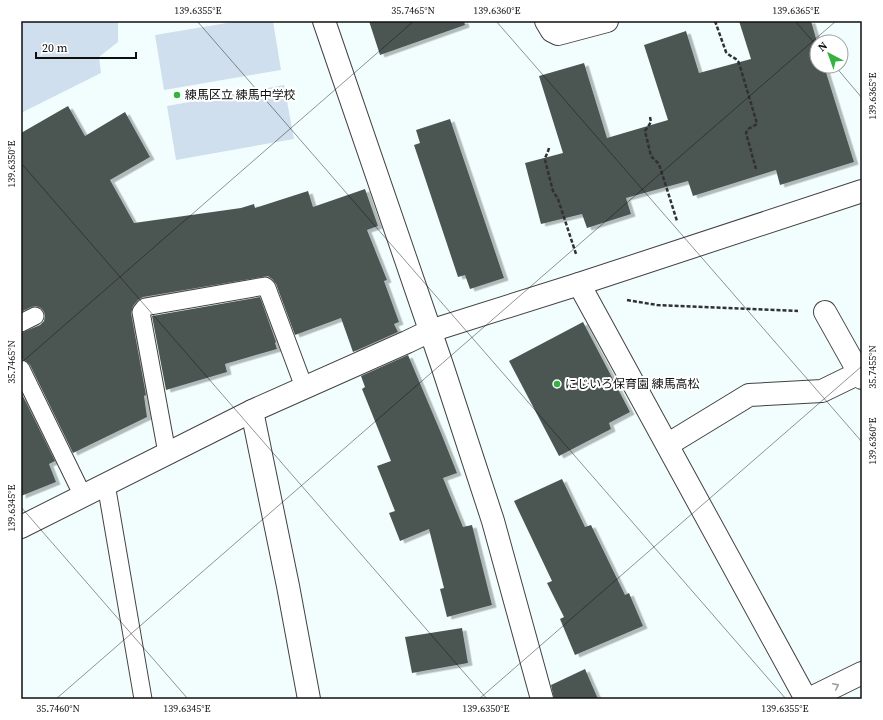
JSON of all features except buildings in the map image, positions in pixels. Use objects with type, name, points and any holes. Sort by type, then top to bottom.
[{"type":"street","points":[[324,21],[493,521],[542,699]]},
{"type":"street","points":[[546,21],[552,31],[558,34],[607,21]]},
{"type":"street","points":[[21,527],[252,411],[430,332],[862,191]]},
{"type":"street","points":[[582,283],[667,445],[808,699],[862,673]]},
{"type":"street","points":[[667,445],[748,395],[822,391],[861,375],[825,312]]},
{"type":"street","points":[[252,411],[288,586],[309,699]]},
{"type":"lane","points":[[167,453],[141,312],[145,307],[265,286],[304,387]]},
{"type":"lane","points":[[21,369],[83,496]]},
{"type":"lane","points":[[106,484],[143,699]]},
{"type":"path","points":[[715,21],[726,52],[729,56],[737,59],[739,63],[756,120],[757,124],[746,133],[756,169]]},
{"type":"path","points":[[650,117],[651,122],[644,131],[651,156],[658,164],[686,248]]},
{"type":"path","points":[[549,148],[548,154],[545,157],[546,166],[553,191],[558,199],[582,283],[588,288],[601,295],[657,305],[825,312]]},
{"type":"shaded area","points":[[21,21],[118,21],[118,42],[99,57],[101,73],[21,113]]},
{"type":"shaded area","points":[[239,21],[273,21],[281,70],[164,90],[155,35]]},
{"type":"shaded area","points":[[284,85],[294,139],[176,160],[167,106]]},
{"type":"place","name":"練馬区立 練馬中学校","points":[[177,95]]},
{"type":"place","name":"にじいろ保育園 練馬高松","points":[[557,384]]}]
